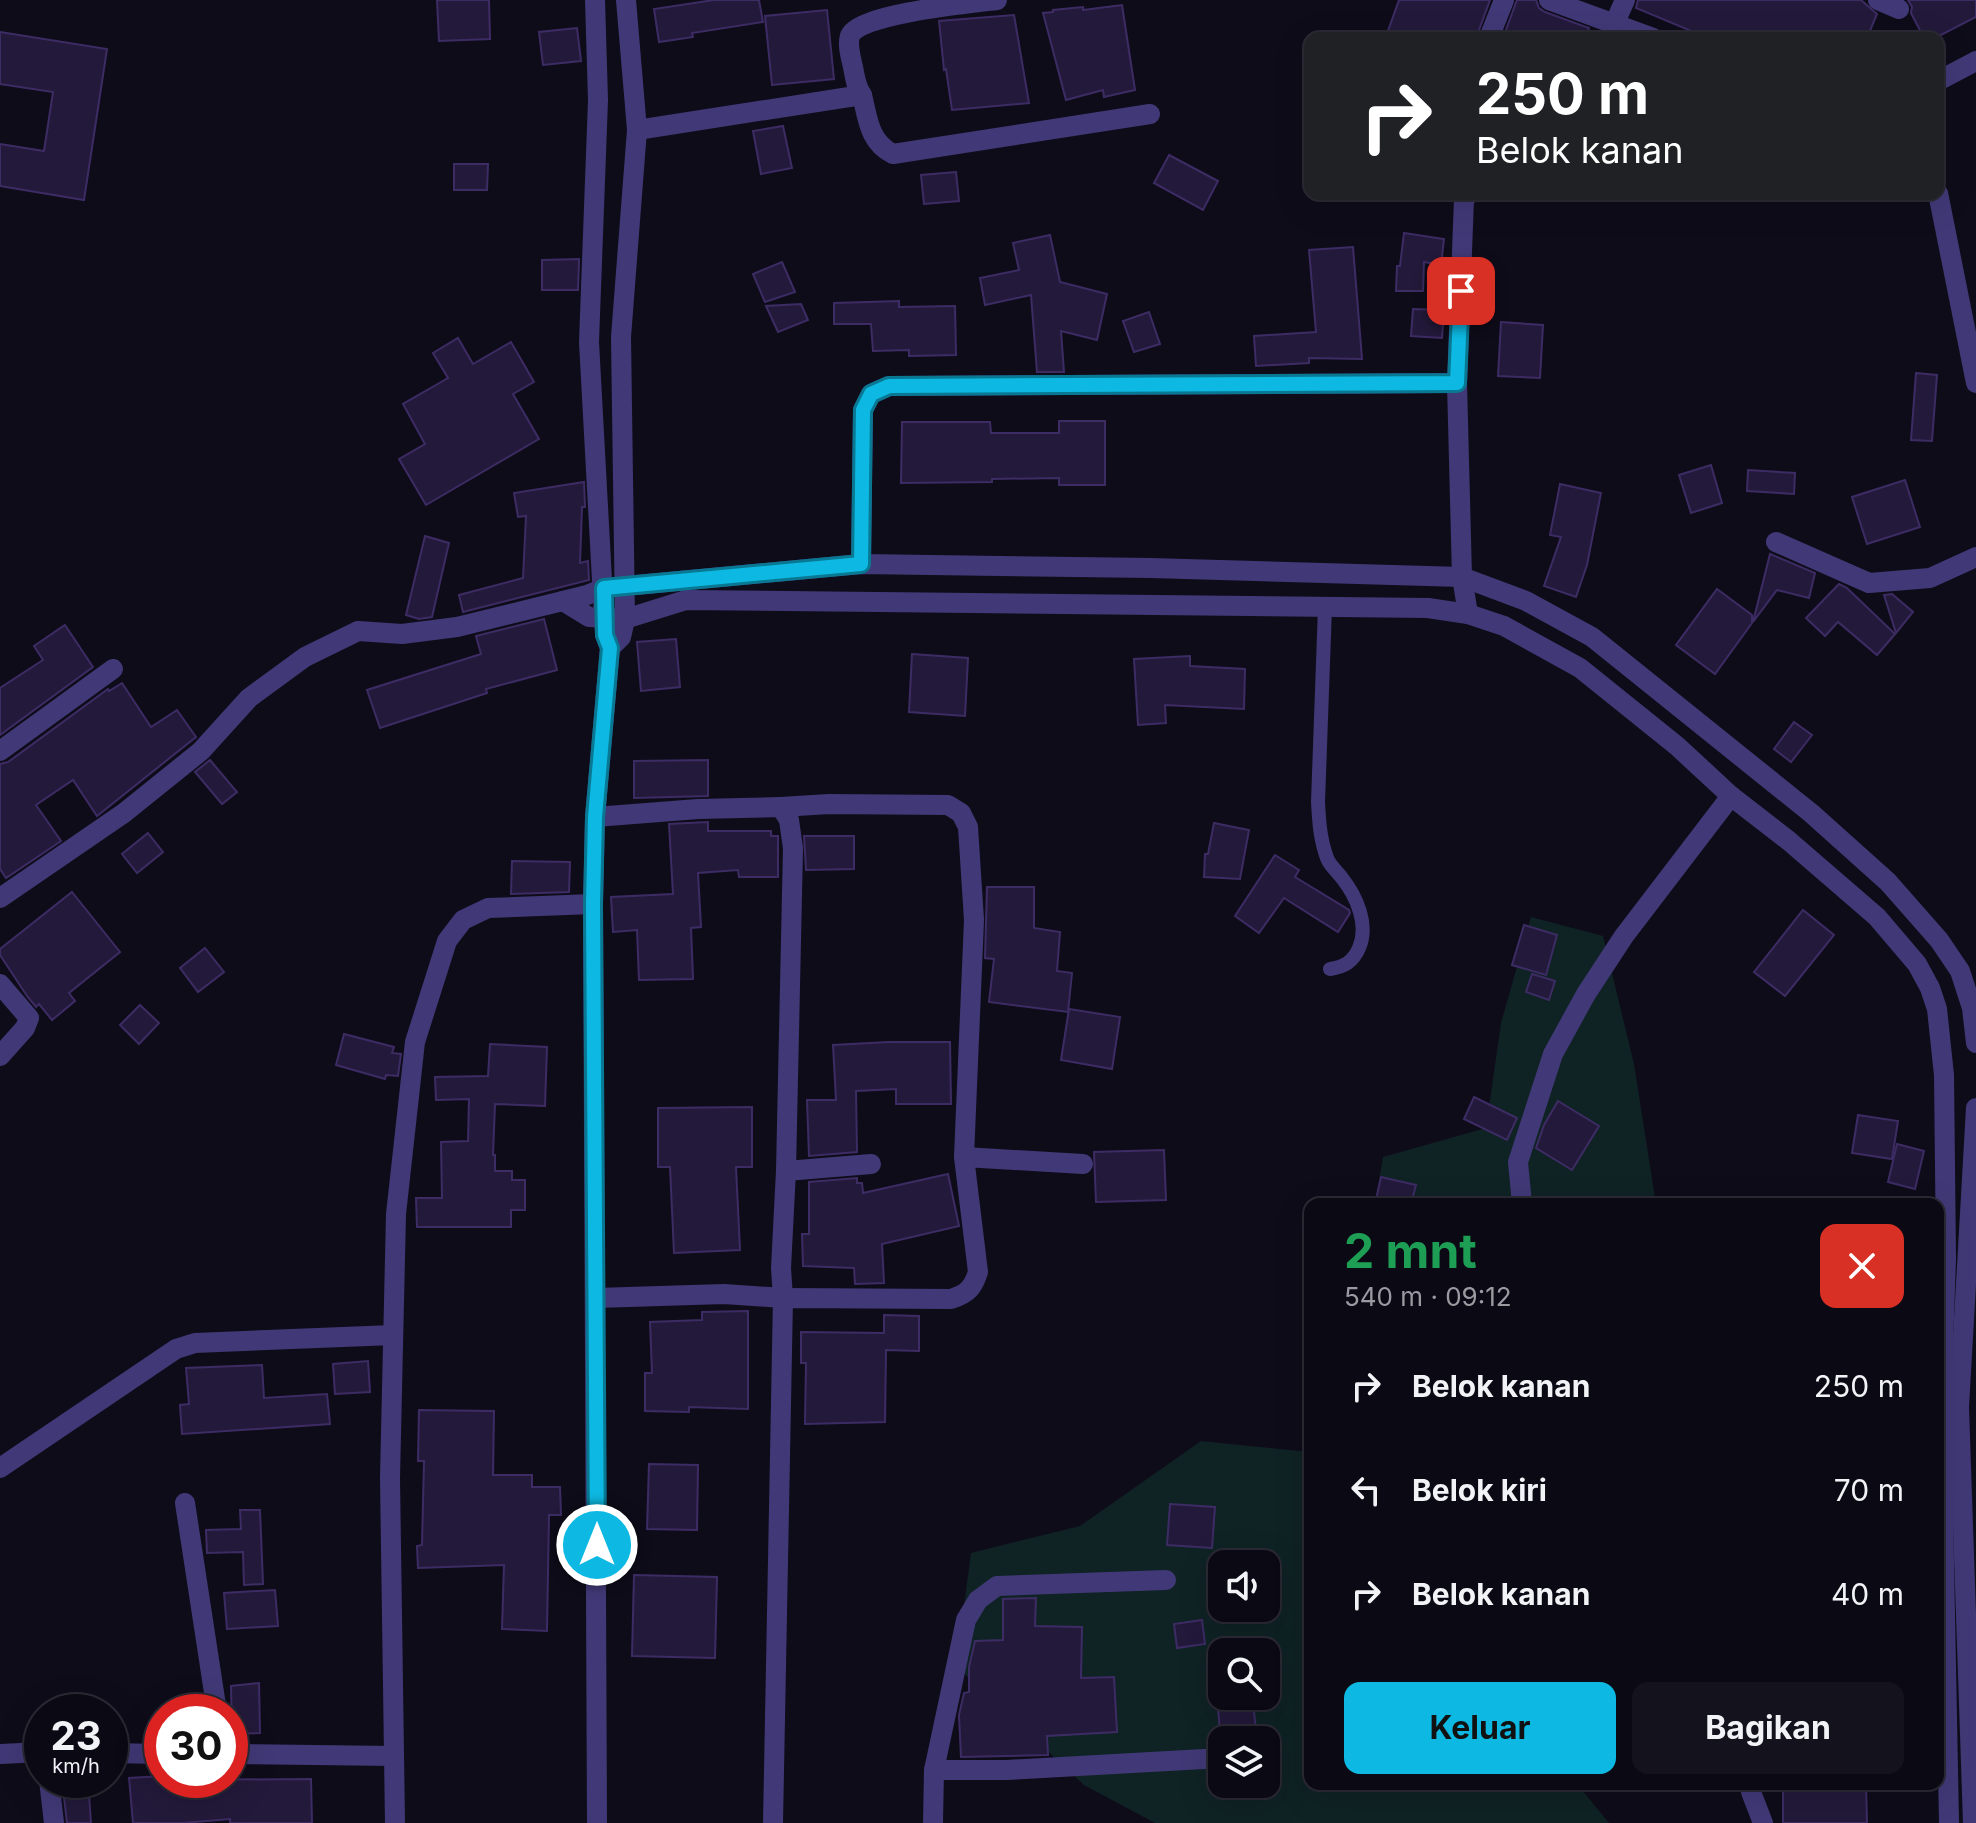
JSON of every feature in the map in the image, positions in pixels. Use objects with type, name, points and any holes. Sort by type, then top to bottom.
[{"type":"street","points":[[595,0],[598,100],[589,342],[614,588]]},
{"type":"street","points":[[597,1823],[593,904],[595,817],[610,648],[605,635],[615,618],[621,337],[637,130],[626,0]]},
{"type":"street","points":[[997,0],[930,9],[868,22],[856,28],[850,36],[850,53],[858,90],[873,137],[882,148],[893,154],[1150,114]]},
{"type":"street","points":[[1491,32],[1504,0]]},
{"type":"street","points":[[1549,0],[1611,31],[1625,0]]},
{"type":"street","points":[[1878,0],[1899,9]]},
{"type":"street","points":[[1944,78],[1976,61]]},
{"type":"street","points":[[637,130],[862,95]]},
{"type":"street","points":[[1465,200],[1457,383],[1462,577],[1468,614]]},
{"type":"street","points":[[1939,200],[1976,383]]},
{"type":"street","points":[[861,564],[863,410],[871,394],[889,386],[1457,383]]},
{"type":"street","points":[[1776,542],[1869,583],[1930,578],[1976,557]]},
{"type":"street","points":[[0,898],[124,813],[201,751],[249,698],[305,657],[358,631],[402,634],[457,627],[614,588],[861,564],[1462,577],[1526,601],[1592,637],[1811,813],[1888,882],[1939,940],[1960,971],[1972,1008],[1976,1043]]},
{"type":"street","points":[[563,601],[589,617],[615,618],[686,600],[1428,608],[1468,614],[1504,626],[1580,668],[1677,746],[1731,796],[1877,917],[1917,964],[1937,1009],[1944,1075],[1944,1317]]},
{"type":"street","points":[[0,751],[113,669]]},
{"type":"street","points":[[1759,817],[1776,787]]},
{"type":"street","points":[[1520,1198],[1518,1162],[1553,1054],[1586,994],[1624,936],[1731,796]]},
{"type":"street","points":[[595,817],[829,804],[948,805],[961,813],[968,827],[974,920],[964,1157],[978,1272],[974,1286],[965,1295],[951,1299],[783,1298],[724,1294],[596,1298]]},
{"type":"street","points":[[773,1823],[783,1298],[781,1268],[793,848],[789,820],[781,807]]},
{"type":"street","points":[[395,1823],[390,1478],[396,1214],[415,1042],[447,941],[463,920],[488,908],[593,904]]},
{"type":"street","points":[[0,984],[29,1018],[25,1028],[0,1056]]},
{"type":"street","points":[[1973,1823],[1959,1407],[1976,1108]]},
{"type":"street","points":[[964,1157],[1083,1164]]},
{"type":"street","points":[[786,1171],[871,1164]]},
{"type":"street","points":[[0,1468],[176,1349],[195,1343],[393,1335]]},
{"type":"street","points":[[185,1503],[214,1694]]},
{"type":"street","points":[[1944,1562],[1949,1823]]},
{"type":"street","points":[[933,1823],[934,1770],[966,1620],[978,1600],[997,1586],[1166,1580]]},
{"type":"street","points":[[0,1754],[24,1753]]},
{"type":"street","points":[[248,1754],[394,1756]]},
{"type":"street","points":[[934,1770],[1007,1770],[1208,1759]]},
{"type":"street","points":[[1751,1790],[1763,1823]]},
{"type":"street","points":[[51,1798],[54,1823]]},
{"type":"lane","points":[[1325,607],[1319,833],[1328,861],[1357,902],[1364,937],[1355,957],[1342,967],[1330,969]]},
{"type":"green space","points":[[1531,917],[1603,936],[1634,1064],[1655,1198],[1376,1198],[1383,1157],[1486,1128],[1501,1023]]},
{"type":"green space","points":[[1201,1441],[1304,1451],[1304,1790],[1582,1790],[1609,1823],[1155,1823],[1084,1785],[956,1666],[971,1553],[1080,1526]]},
{"type":"building","points":[[437,0],[489,0],[490,39],[439,41]]},
{"type":"building","points":[[714,0],[759,0],[763,22],[692,33],[693,37],[659,42],[654,9]]},
{"type":"building","points":[[1399,0],[1490,0],[1478,32],[1388,31]]},
{"type":"building","points":[[1517,0],[1536,0],[1545,12],[1589,28],[1587,32],[1505,32]]},
{"type":"building","points":[[1638,0],[1861,0],[1877,14],[1870,32],[1694,32],[1636,8]]},
{"type":"building","points":[[1908,0],[1976,0],[1976,17],[1944,33],[1921,32],[1911,13]]},
{"type":"building","points":[[1122,5],[1135,90],[1104,97],[1103,90],[1066,100],[1043,13]]},
{"type":"building","points":[[827,10],[834,79],[772,85],[765,16]]},
{"type":"building","points":[[1014,15],[1029,103],[952,110],[939,21]]},
{"type":"building","points":[[577,28],[581,61],[543,65],[539,32]]},
{"type":"building","points":[[0,32],[107,49],[84,200],[0,186],[0,144],[44,151],[53,92],[0,84]]},
{"type":"building","points":[[783,126],[792,168],[761,174],[753,131]]},
{"type":"building","points":[[1169,155],[1218,181],[1203,210],[1154,183]]},
{"type":"building","points":[[454,164],[488,164],[487,190],[454,190]]},
{"type":"building","points":[[956,172],[959,201],[924,204],[921,175]]},
{"type":"building","points":[[1404,233],[1444,239],[1441,265],[1424,262],[1423,291],[1396,291],[1397,266],[1400,266]]},
{"type":"building","points":[[1050,235],[1060,282],[1107,294],[1097,340],[1061,331],[1064,372],[1037,372],[1031,295],[985,305],[980,278],[1019,270],[1013,243]]},
{"type":"building","points":[[1353,247],[1362,359],[1309,358],[1309,363],[1256,366],[1254,336],[1316,332],[1309,250]]},
{"type":"building","points":[[579,259],[578,290],[542,290],[542,260]]},
{"type":"building","points":[[782,262],[795,292],[765,302],[753,274]]},
{"type":"building","points":[[899,301],[899,307],[955,306],[956,355],[909,356],[909,350],[873,351],[871,324],[834,324],[834,303]]},
{"type":"building","points":[[801,304],[808,320],[778,332],[766,306]]},
{"type":"building","points":[[1413,309],[1444,310],[1442,338],[1411,336]]},
{"type":"building","points":[[1149,312],[1160,344],[1134,352],[1123,321]]},
{"type":"building","points":[[1501,322],[1543,325],[1540,378],[1498,376]]},
{"type":"building","points":[[458,338],[473,364],[511,342],[534,382],[513,394],[539,439],[426,505],[399,459],[425,444],[403,404],[448,378],[433,353]]},
{"type":"building","points":[[1916,373],[1937,375],[1932,441],[1911,440]]},
{"type":"building","points":[[1059,421],[1105,421],[1105,485],[1059,485],[1059,478],[901,483],[902,422],[990,422],[991,433],[1059,433]]},
{"type":"building","points":[[1711,465],[1722,503],[1691,513],[1679,475]]},
{"type":"building","points":[[1748,470],[1795,473],[1794,494],[1747,491]]},
{"type":"building","points":[[1905,480],[1920,527],[1867,544],[1852,497]]},
{"type":"building","points":[[584,482],[580,563],[588,561],[589,580],[463,612],[459,595],[523,578],[526,516],[518,517],[514,493]]},
{"type":"building","points":[[1560,484],[1601,493],[1587,565],[1576,597],[1544,586],[1561,537],[1550,535]]},
{"type":"building","points":[[425,536],[449,543],[432,617],[419,619],[406,615]]},
{"type":"building","points":[[1770,554],[1815,573],[1809,598],[1777,590],[1753,622]]},
{"type":"building","points":[[1839,584],[1895,634],[1877,655],[1838,622],[1825,636],[1806,618]]},
{"type":"building","points":[[1717,589],[1752,615],[1752,623],[1715,674],[1676,645]]},
{"type":"building","points":[[1892,594],[1913,612],[1896,633],[1884,595]]},
{"type":"building","points":[[544,619],[557,670],[486,689],[487,693],[380,728],[367,690],[481,654],[476,636]]},
{"type":"building","points":[[65,625],[93,667],[0,735],[0,688],[43,660],[34,646]]},
{"type":"building","points":[[676,639],[680,687],[641,691],[637,642]]},
{"type":"building","points":[[912,654],[968,658],[965,716],[909,712]]},
{"type":"building","points":[[1190,656],[1190,666],[1245,669],[1244,709],[1165,705],[1166,723],[1138,725],[1134,659]]},
{"type":"building","points":[[122,683],[151,727],[177,710],[196,737],[97,816],[73,780],[36,805],[61,841],[6,878],[0,869],[0,764],[8,762],[108,689]]},
{"type":"building","points":[[1794,722],[1812,735],[1791,762],[1774,749]]},
{"type":"building","points":[[210,760],[237,792],[222,804],[195,772]]},
{"type":"building","points":[[708,760],[708,796],[634,798],[634,761]]},
{"type":"building","points":[[708,822],[708,831],[771,831],[771,836],[778,836],[778,877],[739,877],[738,870],[698,873],[701,927],[691,928],[693,979],[639,980],[637,930],[613,932],[611,897],[673,894],[669,824]]},
{"type":"building","points":[[1214,823],[1249,830],[1240,879],[1204,877],[1205,854],[1208,854]]},
{"type":"building","points":[[148,833],[163,852],[137,873],[122,854]]},
{"type":"building","points":[[804,836],[854,836],[854,869],[806,870]]},
{"type":"building","points":[[1275,855],[1299,870],[1295,877],[1349,910],[1338,932],[1284,898],[1259,933],[1235,916]]},
{"type":"building","points":[[512,861],[570,862],[569,892],[511,894]]},
{"type":"building","points":[[987,887],[1034,887],[1034,928],[1060,932],[1057,971],[1072,973],[1068,1012],[989,1002],[994,959],[985,958]]},
{"type":"building","points":[[72,892],[120,952],[69,993],[75,1001],[52,1020],[39,1004],[36,1007],[27,996],[0,955],[0,949]]},
{"type":"building","points":[[1803,910],[1834,935],[1785,996],[1754,972]]},
{"type":"building","points":[[1524,925],[1557,935],[1546,975],[1512,965]]},
{"type":"building","points":[[205,948],[224,972],[198,992],[180,968]]},
{"type":"building","points":[[1532,974],[1555,981],[1549,1000],[1526,992]]},
{"type":"building","points":[[140,1005],[159,1023],[139,1044],[120,1025]]},
{"type":"building","points":[[1069,1009],[1120,1017],[1112,1069],[1061,1060]]},
{"type":"building","points":[[344,1034],[394,1047],[392,1053],[401,1054],[398,1076],[386,1075],[385,1079],[336,1065]]},
{"type":"building","points":[[950,1042],[951,1104],[896,1104],[896,1089],[856,1091],[857,1152],[809,1156],[807,1100],[836,1100],[833,1045]]},
{"type":"building","points":[[490,1044],[547,1047],[545,1106],[495,1104],[495,1171],[512,1171],[512,1180],[525,1180],[525,1210],[511,1210],[511,1227],[417,1227],[416,1198],[442,1198],[441,1142],[468,1141],[469,1099],[436,1100],[435,1077],[488,1076]]},
{"type":"building","points":[[1474,1097],[1517,1118],[1507,1140],[1464,1119]]},
{"type":"building","points":[[1558,1101],[1599,1126],[1572,1170],[1536,1148],[1544,1125]]},
{"type":"building","points":[[752,1107],[752,1167],[736,1167],[740,1250],[674,1253],[670,1167],[658,1167],[658,1108]]},
{"type":"building","points":[[1858,1115],[1898,1121],[1892,1159],[1852,1153]]},
{"type":"building","points":[[1897,1144],[1924,1151],[1915,1189],[1888,1182]]},
{"type":"building","points":[[1164,1150],[1166,1200],[1096,1202],[1094,1152]]},
{"type":"building","points":[[948,1174],[959,1226],[882,1244],[884,1283],[855,1284],[854,1268],[803,1266],[802,1234],[809,1234],[809,1182],[857,1178],[857,1183],[862,1183],[863,1193]]},
{"type":"building","points":[[1381,1177],[1416,1185],[1413,1198],[1376,1198]]},
{"type":"building","points":[[748,1311],[748,1409],[689,1407],[689,1412],[645,1411],[645,1373],[652,1373],[650,1322],[702,1320],[702,1312]]},
{"type":"building","points":[[884,1315],[919,1316],[919,1351],[886,1350],[885,1422],[805,1424],[806,1363],[801,1363],[801,1332],[884,1333]]},
{"type":"building","points":[[368,1361],[370,1392],[335,1394],[333,1364]]},
{"type":"building","points":[[262,1365],[264,1398],[327,1394],[330,1424],[182,1434],[180,1405],[189,1404],[186,1368]]},
{"type":"building","points":[[419,1410],[494,1411],[493,1475],[532,1475],[532,1487],[560,1487],[561,1515],[549,1515],[547,1631],[502,1629],[504,1565],[418,1568],[417,1546],[422,1545],[424,1461],[418,1461]]},
{"type":"building","points":[[649,1464],[698,1465],[697,1530],[647,1529]]},
{"type":"building","points":[[1170,1504],[1215,1507],[1212,1548],[1167,1545]]},
{"type":"building","points":[[240,1510],[260,1510],[263,1584],[244,1585],[243,1552],[207,1553],[206,1530],[241,1529]]},
{"type":"building","points":[[634,1575],[717,1577],[715,1658],[632,1656]]},
{"type":"building","points":[[275,1590],[278,1626],[227,1629],[224,1593]]},
{"type":"building","points":[[1036,1598],[1035,1626],[1082,1627],[1081,1678],[1114,1677],[1117,1732],[1047,1736],[1048,1755],[961,1757],[959,1715],[964,1693],[969,1692],[969,1667],[975,1641],[1003,1640],[1003,1599]]},
{"type":"building","points":[[1202,1620],[1205,1644],[1177,1648],[1174,1624]]},
{"type":"building","points":[[259,1683],[260,1733],[248,1733],[248,1694],[231,1694],[231,1686]]},
{"type":"building","points":[[1218,1710],[1254,1710],[1256,1726],[1220,1726]]},
{"type":"building","points":[[144,1777],[144,1798],[248,1798],[248,1779],[311,1779],[312,1823],[230,1823],[230,1819],[133,1823],[129,1778]]},
{"type":"building","points":[[1783,1790],[1866,1790],[1867,1823],[1783,1823]]},
{"type":"building","points":[[64,1798],[89,1798],[91,1823],[67,1823]]},
{"type":"route","points":[[597,1545],[593,904],[595,817],[610,648],[605,635],[604,588],[861,564],[863,410],[871,394],[889,386],[1457,383],[1461,291]]}]
